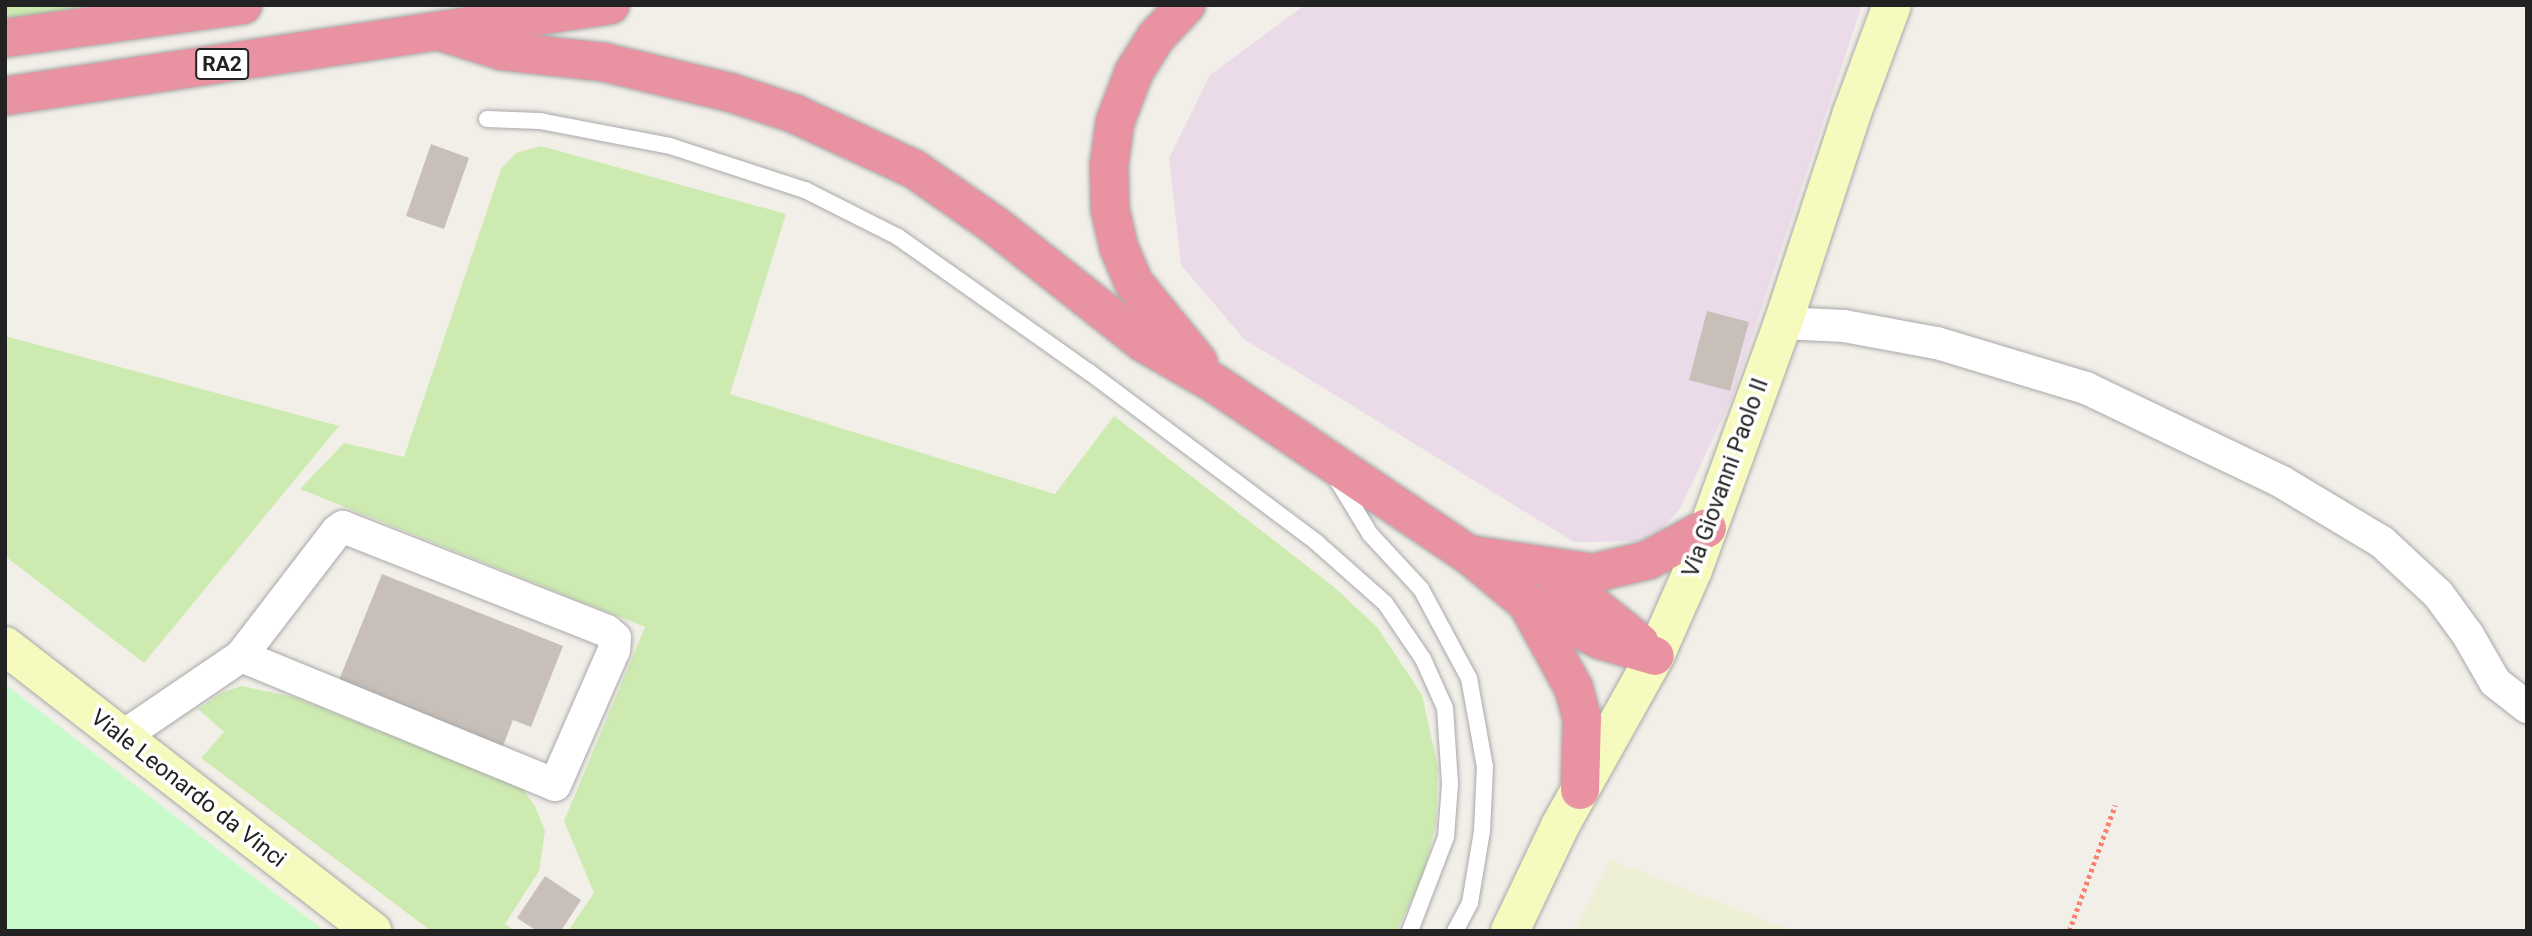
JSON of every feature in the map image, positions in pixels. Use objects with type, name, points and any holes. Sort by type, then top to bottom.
[{"type":"highway","name":"RA2","points":[[5,38],[243,5]]},
{"type":"highway","name":"RA2","points":[[5,96],[610,5]]},
{"type":"highway","points":[[1186,5],[1156,37],[1123,97],[1115,122],[1109,165],[1110,209],[1119,248],[1134,283],[1162,321],[1217,385]]},
{"type":"highway","points":[[439,31],[503,51],[603,62],[732,93],[795,114],[914,169],[998,227],[1144,343],[1217,385],[1326,461],[1468,554],[1527,603],[1601,640],[1654,656]]},
{"type":"highway","points":[[1468,554],[1546,568],[1593,573],[1648,560],[1707,528]]},
{"type":"highway","points":[[1546,568],[1654,656]]},
{"type":"highway","points":[[1527,603],[1574,689],[1582,718],[1580,790]]},
{"type":"street","name":"Via Giovanni Paolo II","points":[[1510,931],[1580,790],[1654,656],[1693,570],[1783,323],[1852,113],[1892,5]]},
{"type":"street","points":[[1783,323],[1844,326],[1937,342],[2086,388],[2282,482],[2391,550],[2438,594],[2468,635],[2495,682],[2527,707]]},
{"type":"street","points":[[122,737],[241,656],[337,531],[343,527],[607,631],[615,638],[614,650],[555,785],[241,656]]},
{"type":"street","name":"Viale Leonardo da Vinci","points":[[5,646],[372,931]]},
{"type":"lane","points":[[487,119],[540,121],[670,146],[805,190],[898,237],[1089,372],[1326,551],[1385,604],[1423,659],[1445,708],[1450,784],[1446,837],[1410,931]]},
{"type":"lane","points":[[1326,461],[1370,534],[1421,589],[1469,678],[1485,767],[1482,831],[1470,903],[1455,931]]},
{"type":"path","points":[[2068,931],[2115,805]]},
{"type":"shaded area","points":[[1305,5],[1862,5],[1732,398],[1680,509],[1650,541],[1574,542],[1244,339],[1181,265],[1169,158],[1210,75]]},
{"type":"green space","points":[[5,5],[99,5],[5,21]]},
{"type":"green space","points":[[541,146],[786,214],[730,394],[1055,494],[1114,416],[1334,587],[1377,627],[1422,695],[1438,768],[1436,824],[1424,872],[1397,931],[568,931],[594,893],[564,821],[645,627],[300,489],[344,443],[404,457],[501,169],[516,153]]},
{"type":"green space","points":[[5,336],[339,426],[144,663],[5,556]]},
{"type":"green space","points":[[5,684],[256,879],[325,931],[5,931]]},
{"type":"green space","points":[[241,686],[294,697],[522,788],[535,806],[545,831],[539,871],[505,924],[515,931],[431,931],[201,758],[224,732],[198,709],[221,693]]},
{"type":"green space","points":[[1611,860],[1793,931],[1574,931]]},
{"type":"building","points":[[431,144],[469,158],[444,229],[406,216]]},
{"type":"building","points":[[1707,311],[1749,322],[1730,391],[1689,380]]},
{"type":"building","points":[[382,574],[563,646],[531,727],[513,720],[503,746],[339,680]]},
{"type":"building","points":[[545,876],[581,900],[561,931],[537,931],[517,918]]}]
